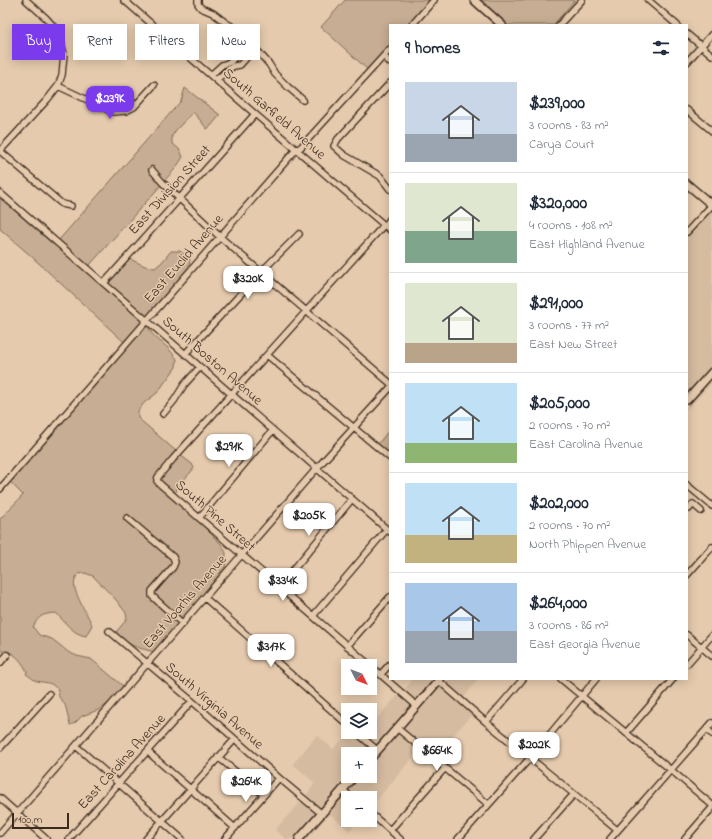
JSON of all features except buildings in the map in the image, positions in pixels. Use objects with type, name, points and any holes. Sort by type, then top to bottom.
[{"type":"main road","points":[[474,0],[501,24]]},
{"type":"main road","points":[[688,185],[712,205]]},
{"type":"main road","points":[[688,399],[712,372]]},
{"type":"main road","points":[[377,750],[440,680]]},
{"type":"main road","points":[[299,839],[349,783]]},
{"type":"street","points":[[26,0],[46,18],[54,27],[60,38],[64,54],[62,75],[58,86],[47,100],[0,151],[62,204],[71,206]]},
{"type":"street","name":"South Garfield Avenue","points":[[124,0],[389,229]]},
{"type":"street","points":[[198,0],[200,8],[213,13],[229,24]]},
{"type":"street","points":[[413,24],[434,0]]},
{"type":"street","points":[[561,24],[566,21],[582,0]]},
{"type":"street","points":[[648,0],[676,24]]},
{"type":"street","points":[[688,61],[712,34]]},
{"type":"street","points":[[688,35],[712,55]]},
{"type":"street","name":"East Euclid Avenue","points":[[0,489],[219,236],[293,153],[301,147],[389,50]]},
{"type":"street","points":[[260,54],[275,74],[303,100]]},
{"type":"street","points":[[384,56],[389,62]]},
{"type":"street","points":[[211,75],[222,65],[232,60]]},
{"type":"street","points":[[216,80],[229,69],[240,65],[244,60]]},
{"type":"street","points":[[389,84],[338,139],[334,146],[344,154],[380,176],[389,188]]},
{"type":"street","points":[[58,86],[113,112],[126,112],[134,107],[154,85]]},
{"type":"street","points":[[688,111],[712,131]]},
{"type":"street","name":"East Division Street","points":[[104,283],[255,114]]},
{"type":"street","points":[[152,170],[162,182],[219,236],[306,311],[389,387]]},
{"type":"street","name":"South Boston Avenue","points":[[0,193],[389,531]]},
{"type":"street","points":[[688,231],[712,205]]},
{"type":"street","points":[[231,394],[389,220]]},
{"type":"street","points":[[186,354],[261,272],[299,234]]},
{"type":"street","points":[[267,355],[389,457]]},
{"type":"street","points":[[163,414],[174,401],[184,385],[200,367]]},
{"type":"street","name":"East Voorhis Avenue","points":[[0,833],[317,468],[389,389]]},
{"type":"street","name":"South Pine Street","points":[[231,394],[158,477],[157,481],[417,706]]},
{"type":"street","points":[[199,518],[273,430]]},
{"type":"street","points":[[688,487],[712,506]]},
{"type":"street","points":[[279,587],[352,499]]},
{"type":"street","points":[[688,509],[693,504],[701,511]]},
{"type":"street","points":[[127,518],[173,557],[175,562],[173,567],[152,591],[152,596],[183,624]]},
{"type":"street","points":[[313,616],[389,531]]},
{"type":"street","points":[[688,574],[712,547]]},
{"type":"street","points":[[205,598],[341,719]]},
{"type":"street","points":[[347,646],[389,598]]},
{"type":"street","name":"South Virginia Avenue","points":[[109,631],[322,814]]},
{"type":"street","points":[[688,663],[712,635]]},
{"type":"street","points":[[688,637],[712,656]]},
{"type":"street","points":[[0,663],[7,655]]},
{"type":"street","points":[[381,674],[389,665]]},
{"type":"street","points":[[440,680],[486,722],[617,830]]},
{"type":"street","points":[[486,722],[522,680]]},
{"type":"street","points":[[562,680],[712,805]]},
{"type":"street","points":[[458,839],[530,758],[595,680]]},
{"type":"street","points":[[626,733],[672,680]]},
{"type":"street","points":[[0,748],[49,694]]},
{"type":"street","name":"East Carolina Avenue","points":[[69,839],[192,701]]},
{"type":"street","points":[[610,839],[712,723]]},
{"type":"street","points":[[397,728],[488,804]]},
{"type":"street","points":[[707,729],[712,734]]},
{"type":"street","points":[[146,839],[235,739]]},
{"type":"street","points":[[364,739],[374,747]]},
{"type":"street","points":[[76,746],[182,839]]},
{"type":"street","points":[[148,752],[235,828]]},
{"type":"street","points":[[218,757],[264,796]]},
{"type":"street","points":[[390,830],[445,768]]},
{"type":"street","points":[[225,839],[280,778]]},
{"type":"street","points":[[534,839],[574,794]]},
{"type":"street","points":[[0,798],[46,839]]},
{"type":"street","points":[[685,839],[712,808]]},
{"type":"street","points":[[377,819],[400,839]]},
{"type":"shaded area","points":[[345,0],[431,0],[410,24],[389,24],[389,47],[368,70],[321,27]]},
{"type":"shaded area","points":[[477,0],[575,0],[554,24],[504,24]]},
{"type":"shaded area","points":[[185,88],[220,115],[207,129],[193,112],[176,130],[172,136],[172,143],[180,150],[183,157],[164,181],[152,167],[149,169],[162,184],[88,267],[58,241],[181,101]]},
{"type":"shaded area","points":[[0,198],[54,245],[56,244],[100,285],[102,284],[143,320],[124,342],[0,229]]},
{"type":"shaded area","points":[[712,208],[712,369],[688,396],[688,234]]},
{"type":"shaded area","points":[[171,251],[180,251],[190,259],[189,267],[146,317],[106,283],[128,258],[145,266],[155,268]]},
{"type":"shaded area","points":[[147,323],[153,335],[169,349],[177,359],[176,367],[157,393],[144,403],[138,411],[138,418],[177,452],[155,478],[222,545],[226,553],[225,567],[155,652],[133,646],[119,636],[116,632],[127,619],[126,613],[117,601],[93,576],[85,573],[78,574],[75,579],[75,590],[92,625],[86,636],[73,630],[56,613],[42,616],[37,620],[33,627],[39,635],[52,639],[68,652],[77,656],[91,659],[123,686],[117,696],[101,709],[82,716],[75,723],[70,725],[65,705],[59,697],[58,690],[50,683],[34,680],[26,674],[26,669],[16,656],[7,651],[0,651],[0,519],[23,495],[9,481]]},
{"type":"shaded area","points":[[712,375],[712,382],[688,409],[688,402]]},
{"type":"shaded area","points":[[389,430],[389,453],[378,444]]},
{"type":"shaded area","points":[[180,455],[192,464],[194,468],[180,484],[175,495],[159,480]]},
{"type":"shaded area","points":[[412,680],[437,680],[417,703],[403,691]]},
{"type":"shaded area","points":[[442,680],[477,680],[463,699]]},
{"type":"shaded area","points":[[439,683],[473,713],[435,756],[400,728]]},
{"type":"shaded area","points":[[400,693],[414,706],[377,748],[367,739],[377,739],[377,718]]},
{"type":"shaded area","points":[[398,731],[420,749],[377,800],[377,791],[347,791],[346,790],[352,783],[377,783],[377,754]]},
{"type":"shaded area","points":[[317,735],[333,749],[342,739],[361,739],[370,747],[341,747],[341,783],[346,783],[321,811],[305,797],[315,783],[293,764]]},
{"type":"shaded area","points":[[341,795],[341,824],[330,814],[307,839],[302,839]]},
{"type":"shaded area","points":[[302,800],[319,814],[296,839],[286,839],[275,830]]},
{"type":"shaded area","points":[[345,827],[353,827],[349,831]]}]
